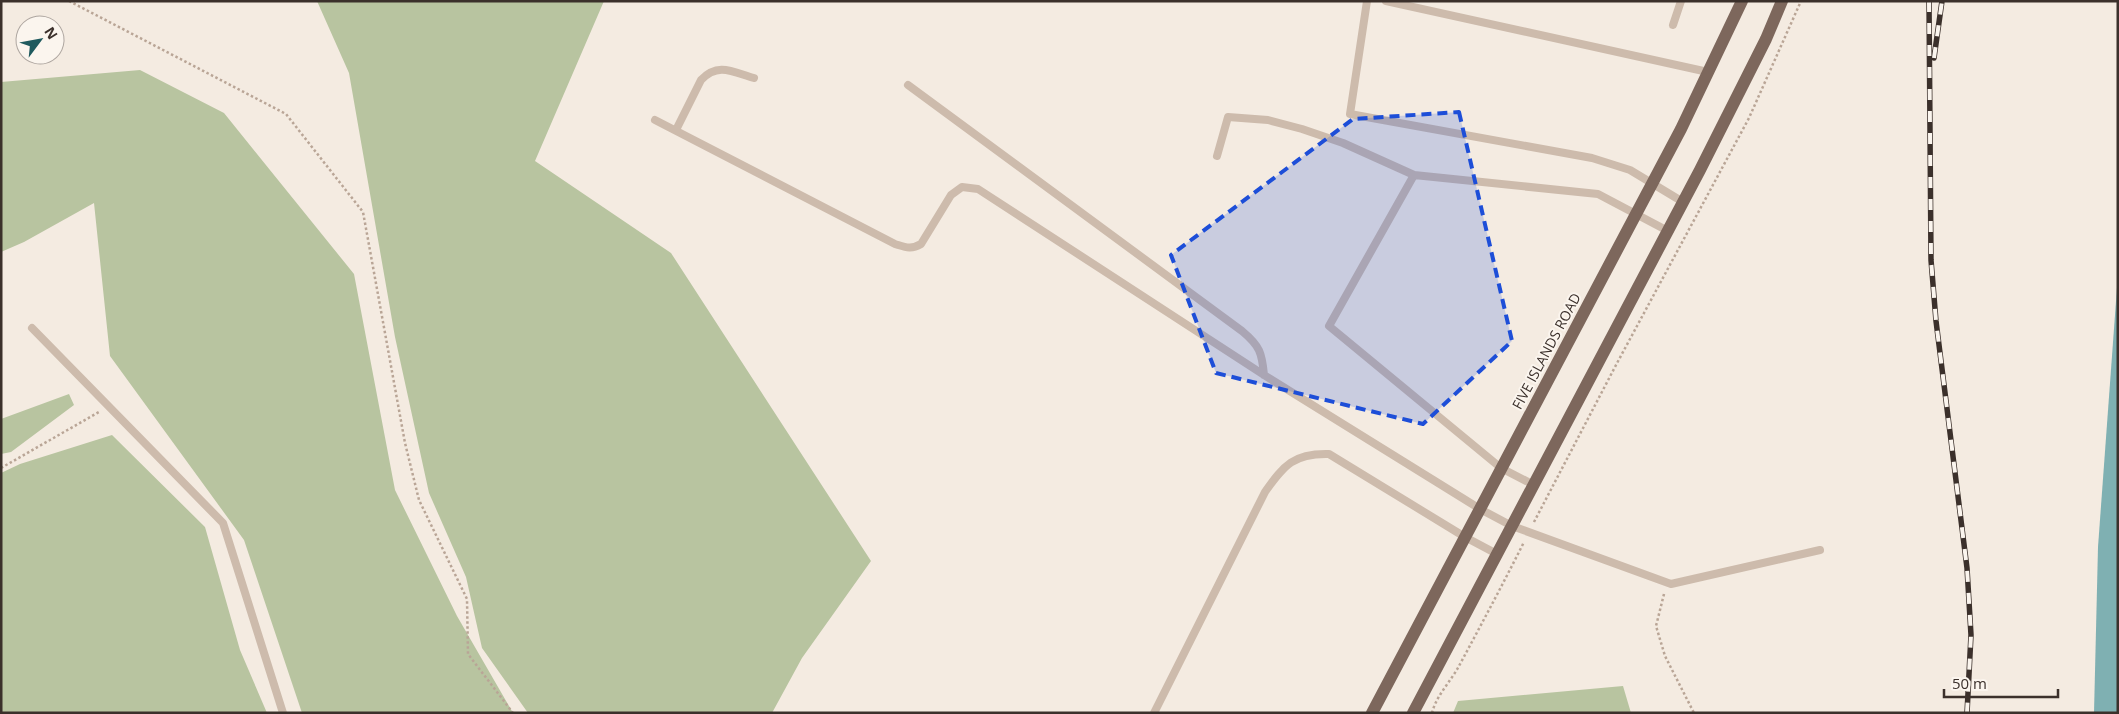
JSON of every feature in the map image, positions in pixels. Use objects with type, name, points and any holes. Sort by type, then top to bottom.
[{"type":"main road","name":"FIVE ISLANDS ROAD","points":[[1372,713],[1681,129],[1742,1]]},
{"type":"main road","points":[[1413,713],[1668,231],[1766,39],[1782,1]]},
{"type":"lane","points":[[1367,1],[1350,114],[1592,158],[1630,170],[1683,202]]},
{"type":"lane","points":[[1386,1],[1708,72]]},
{"type":"lane","points":[[1673,25],[1681,1]]},
{"type":"lane","points":[[676,130],[701,80],[707,74],[715,70],[724,69],[754,78]]},
{"type":"lane","points":[[908,85],[1242,331],[1259,348],[1263,358],[1264,375]]},
{"type":"lane","points":[[1217,156],[1228,117],[1268,120],[1343,143],[1414,175],[1598,194],[1668,231]]},
{"type":"lane","points":[[655,120],[895,244],[908,248],[915,248],[921,244],[956,190],[969,186],[978,188],[1264,375],[1480,509],[1512,526],[1671,584],[1820,550]]},
{"type":"lane","points":[[1414,175],[1329,326],[1501,468],[1534,486]]},
{"type":"lane","points":[[32,328],[223,523],[283,713]]},
{"type":"lane","points":[[1154,713],[1265,492],[1280,471],[1295,459],[1311,454],[1329,454],[1465,537],[1497,554]]},
{"type":"path","points":[[69,1],[286,114],[363,212],[405,443],[420,500],[467,598],[468,654],[513,713]]},
{"type":"path","points":[[1432,713],[1495,599],[1616,366],[1749,118],[1801,1]]},
{"type":"path","points":[[1,468],[109,407]]},
{"type":"path","points":[[1671,584],[1663,596],[1656,626],[1664,656],[1694,713]]},
{"type":"highlighted area","points":[[1459,112],[1512,341],[1423,424],[1216,373],[1171,255],[1353,119]]},
{"type":"green space","points":[[317,1],[604,1],[535,161],[671,253],[871,561],[802,658],[772,713],[528,713],[482,648],[466,577],[429,493],[395,337],[349,73]]},
{"type":"green space","points":[[140,70],[224,113],[354,274],[395,490],[457,616],[513,713],[302,713],[244,540],[110,356],[94,203],[24,242],[1,252],[1,82]]},
{"type":"green space","points":[[69,394],[74,405],[11,452],[1,454],[1,419]]},
{"type":"green space","points":[[112,435],[205,527],[240,650],[267,713],[1,713],[1,473],[20,464]]},
{"type":"green space","points":[[1623,686],[1631,713],[1453,713],[1458,701]]},
{"type":"water","points":[[2118,274],[2118,713],[2094,713],[2098,547]]},
{"type":"railway","points":[[1929,1],[1931,260],[1936,321],[1967,568],[1971,635],[1967,713]]},
{"type":"railway","points":[[1934,58],[1942,1]]}]
